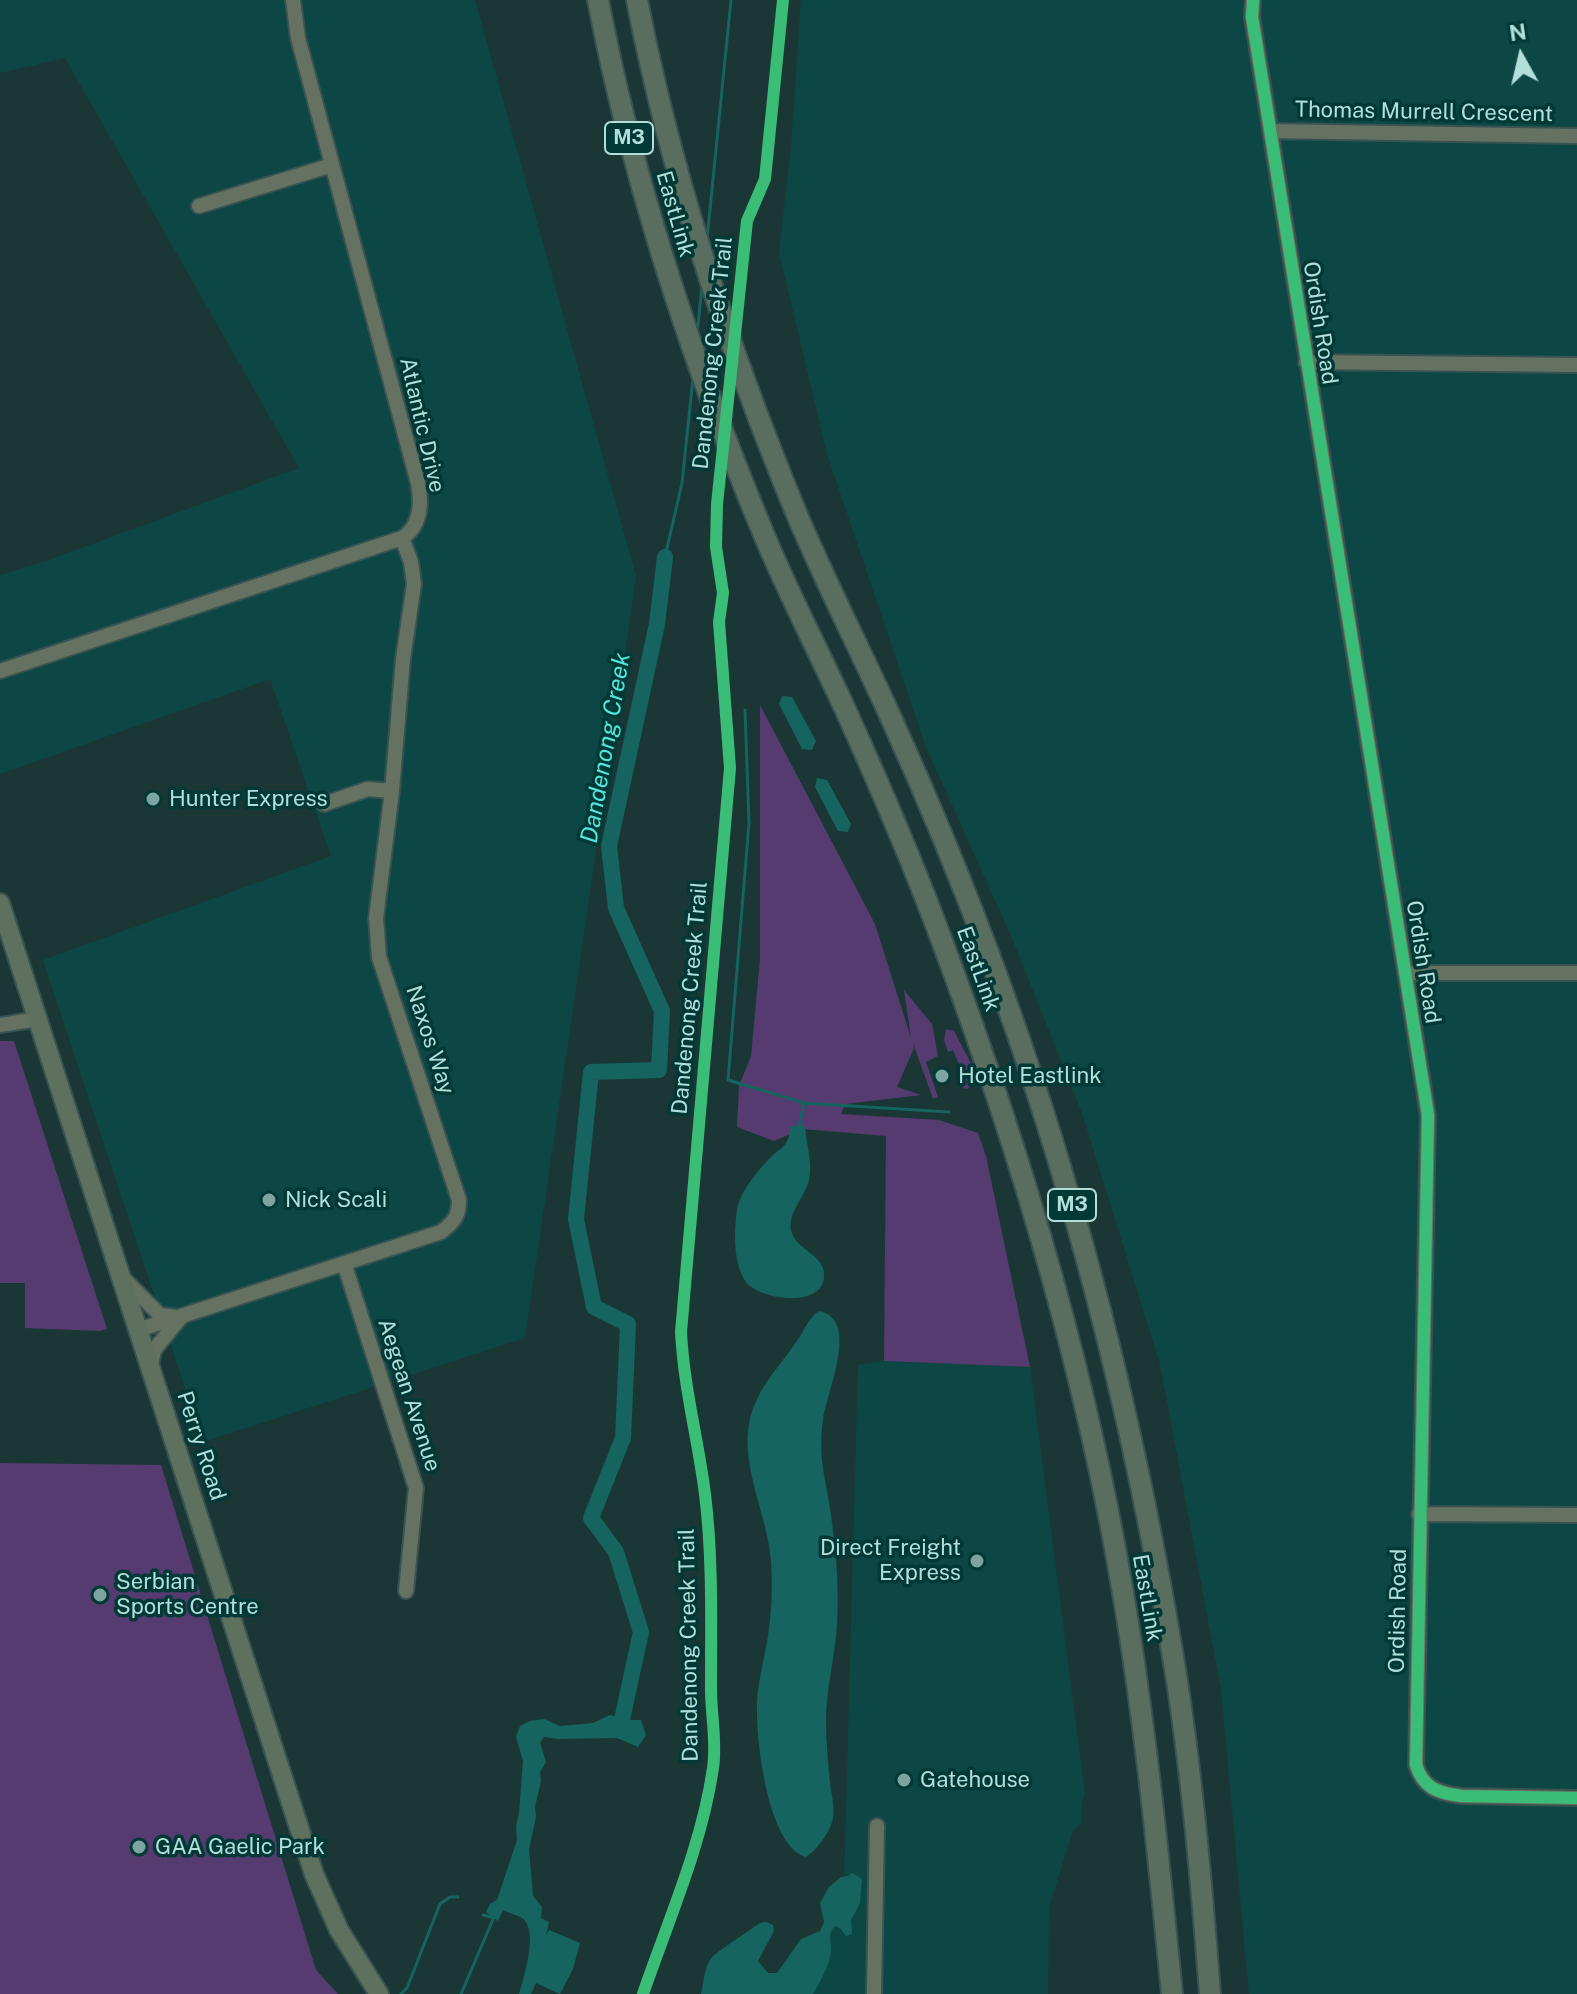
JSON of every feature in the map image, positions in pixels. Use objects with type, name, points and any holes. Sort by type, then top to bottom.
[{"type":"highway","name":"EastLink","points":[[598,0],[616,88],[668,274],[716,415],[764,535],[887,802],[937,928],[997,1094],[1044,1250],[1084,1402],[1123,1593],[1151,1784],[1172,1994]]},
{"type":"highway","name":"EastLink","points":[[637,0],[685,197],[713,292],[775,461],[896,729],[969,903],[1011,1016],[1066,1186],[1116,1372],[1149,1523],[1177,1685],[1210,1994]]},
{"type":"main road","name":"Perry Road","points":[[0,903],[314,1874],[339,1930],[379,1994]]},
{"type":"street","name":"Atlantic Drive","points":[[293,0],[298,38],[418,483],[418,519],[414,528],[402,538]]},
{"type":"street","name":"Ordish Road","points":[[1253,0],[1252,17],[1306,362],[1428,1115],[1416,1765],[1420,1777],[1429,1787],[1452,1795],[1577,1798]]},
{"type":"street","name":"Thomas Murrell Crescent","points":[[1270,131],[1577,136]]},
{"type":"street","points":[[199,206],[332,165]]},
{"type":"street","points":[[1306,362],[1577,365]]},
{"type":"street","points":[[0,671],[402,538]]},
{"type":"street","name":"Naxos Way","points":[[138,1330],[441,1232],[453,1223],[459,1211],[459,1200],[379,957],[376,939],[403,659],[414,584],[414,574],[402,538]]},
{"type":"street","points":[[324,804],[368,789],[392,791]]},
{"type":"street","points":[[1405,973],[1577,973]]},
{"type":"street","points":[[0,1025],[38,1019]]},
{"type":"street","name":"Aegean Avenue","points":[[344,1263],[416,1488],[406,1591]]},
{"type":"street","points":[[121,1276],[160,1315],[182,1317]]},
{"type":"street","points":[[150,1368],[154,1350],[182,1317]]},
{"type":"street","points":[[1419,1514],[1577,1515]]},
{"type":"street","points":[[874,1994],[877,1826]]},
{"type":"shaded area","points":[[0,0],[475,0],[636,576],[525,1338],[203,1442],[43,960],[331,856],[270,679],[0,774],[0,575],[299,468],[65,58],[0,73]]},
{"type":"shaded area","points":[[801,0],[1577,0],[1577,1994],[1249,1994],[1221,1689],[1160,1364],[1082,1113],[1012,938],[926,747],[827,454],[779,252],[791,147]]},
{"type":"shaded area","points":[[782,696],[792,697],[816,741],[812,750],[802,749],[779,704]]},
{"type":"shaded area","points":[[760,705],[875,924],[911,1038],[904,990],[932,1024],[938,1056],[926,1062],[938,1097],[933,1099],[913,1043],[914,1048],[897,1087],[921,1095],[845,1104],[841,1114],[939,1120],[978,1133],[986,1156],[1030,1367],[884,1361],[886,1136],[802,1129],[774,1141],[737,1127],[739,1086],[751,1056],[760,959]]},
{"type":"shaded area","points":[[817,778],[827,780],[851,824],[848,832],[838,831],[815,787]]},
{"type":"shaded area","points":[[946,1029],[954,1031],[979,1084],[973,1081],[968,1089],[962,1088],[967,1083],[953,1050],[948,1052],[944,1040]]},
{"type":"shaded area","points":[[0,1041],[14,1041],[107,1329],[25,1328],[25,1283],[0,1283]]},
{"type":"shaded area","points":[[791,1126],[805,1126],[810,1166],[809,1180],[794,1211],[791,1230],[798,1243],[821,1263],[824,1278],[813,1294],[789,1298],[764,1293],[746,1282],[739,1266],[735,1237],[737,1210],[742,1195],[762,1167],[785,1145]]},
{"type":"shaded area","points":[[819,1311],[831,1317],[838,1328],[840,1342],[821,1442],[834,1534],[838,1607],[826,1721],[832,1823],[815,1850],[806,1857],[793,1849],[774,1816],[759,1748],[757,1698],[770,1619],[772,1574],[748,1441],[752,1412],[761,1391],[808,1322]]},
{"type":"shaded area","points":[[884,1361],[1030,1367],[1085,1795],[1081,1823],[1073,1830],[1049,1908],[1048,1994],[808,1994],[844,1886],[858,1365]]},
{"type":"shaded area","points":[[0,1463],[161,1465],[316,1970],[338,1994],[0,1994]]},
{"type":"shaded area","points":[[610,1715],[641,1720],[646,1735],[638,1747],[617,1738],[544,1737],[540,1743],[546,1762],[540,1772],[536,1817],[529,1849],[533,1896],[542,1907],[541,1918],[549,1922],[546,1935],[549,1930],[580,1943],[573,1969],[560,1994],[536,1983],[531,1994],[519,1994],[529,1954],[527,1924],[520,1917],[503,1910],[498,1921],[486,1912],[490,1904],[497,1900],[517,1840],[523,1761],[516,1737],[520,1726],[530,1721],[544,1719],[560,1726],[593,1723]]},
{"type":"shaded area","points":[[852,1873],[862,1879],[860,1903],[851,1920],[852,1934],[846,1936],[835,1926],[832,1929],[829,1962],[813,1994],[701,1994],[712,1957],[760,1923],[773,1925],[774,1931],[758,1961],[768,1973],[777,1973],[801,1939],[820,1931],[824,1922],[820,1903],[829,1887]]},
{"type":"waterway","name":"Dandenong Creek","points":[[707,239],[731,0]]},
{"type":"waterway","name":"Dandenong Creek","points":[[697,335],[702,286]]},
{"type":"waterway","name":"Dandenong Creek","points":[[665,557],[682,483],[693,378]]},
{"type":"waterway","name":"Dandenong Creek","points":[[609,1725],[621,1724],[641,1632],[616,1552],[591,1518],[623,1438],[628,1324],[594,1307],[576,1219],[591,1072],[659,1070],[662,1011],[616,908],[609,846],[657,624],[665,557]]},
{"type":"waterway","points":[[745,710],[749,823],[728,1080],[804,1103],[949,1112]]},
{"type":"waterway","points":[[799,1126],[804,1103]]},
{"type":"waterway","points":[[401,1994],[407,1988],[440,1904],[450,1897],[458,1897]]},
{"type":"waterway","points":[[483,1915],[494,1918]]},
{"type":"waterway","points":[[461,1994],[494,1917]]},
{"type":"cycle path","name":"Dandenong Creek Trail","points":[[643,1994],[693,1854],[708,1797],[714,1758],[708,1518],[681,1332],[730,768],[719,622],[723,593],[716,547],[717,504],[747,221],[765,179],[783,0]]},
{"type":"cycle path","points":[[1253,0],[1252,17],[1428,1115],[1416,1765],[1427,1784],[1453,1795],[1577,1798]]},
{"type":"place","name":"Hunter Express","points":[[153,799]]},
{"type":"place","name":"Hotel Eastlink","points":[[942,1076]]},
{"type":"place","name":"Nick Scali","points":[[269,1200]]},
{"type":"place","name":"Direct Freight Express","points":[[977,1561]]},
{"type":"place","name":"Serbian Sports Centre","points":[[100,1595]]},
{"type":"place","name":"Gatehouse","points":[[904,1780]]},
{"type":"place","name":"GAA Gaelic Park","points":[[139,1847]]}]
